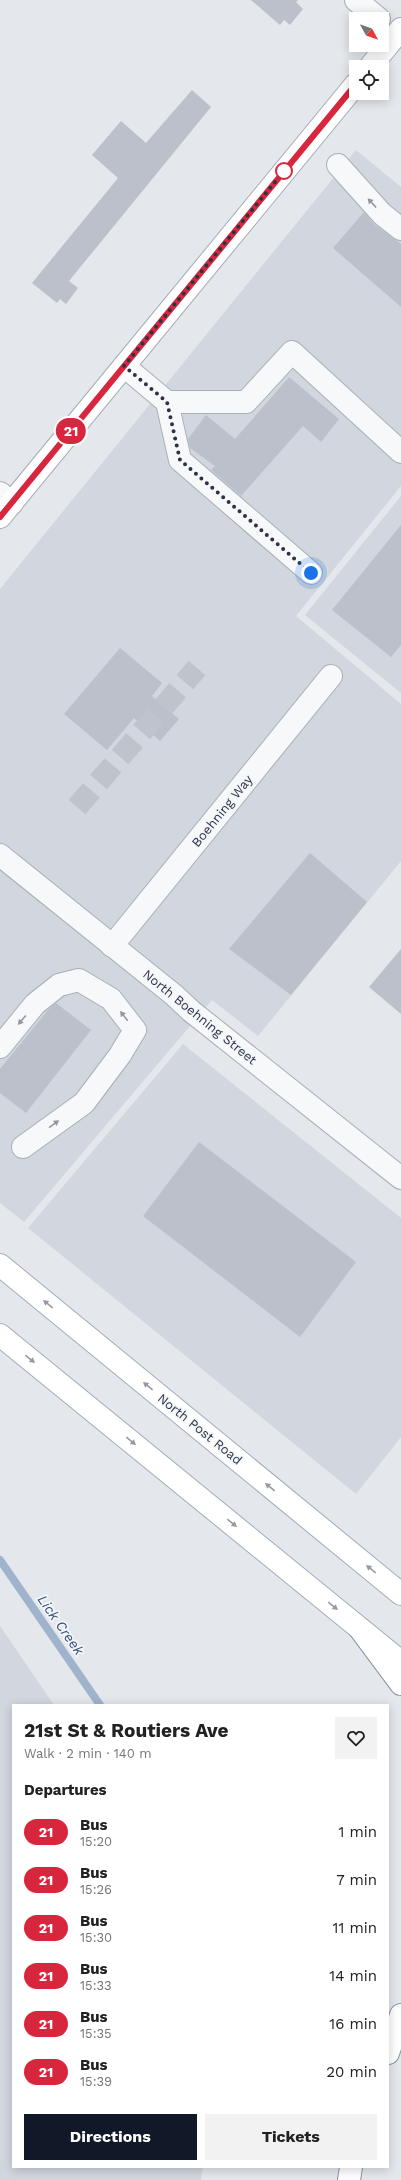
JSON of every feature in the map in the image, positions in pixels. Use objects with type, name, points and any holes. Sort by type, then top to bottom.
[{"type":"main road","points":[[374,60],[393,28]]},
{"type":"main road","points":[[4,504],[124,366],[349,93]]},
{"type":"main road","name":"North Post Road","points":[[0,1265],[401,1594]]},
{"type":"main road","points":[[0,1335],[401,1662]]},
{"type":"main road","points":[[360,1629],[401,1684]]},
{"type":"main road","points":[[389,2050],[401,2015]]},
{"type":"main road","points":[[348,2180],[351,2168]]},
{"type":"street","points":[[356,0],[371,12]]},
{"type":"street","points":[[338,165],[382,214],[401,229]]},
{"type":"street","points":[[167,402],[246,402],[292,352],[401,452]]},
{"type":"street","points":[[124,366],[167,402],[180,460],[311,573]]},
{"type":"street","name":"Boehning Way","points":[[112,946],[331,676]]},
{"type":"street","name":"North Boehning Street","points":[[0,855],[191,1011],[401,1178]]},
{"type":"street","points":[[0,1047],[35,1004],[59,985],[79,980],[111,999],[135,1030],[120,1055],[84,1103],[23,1147]]},
{"type":"shaded area","points":[[356,150],[401,187],[401,486],[296,616],[401,704],[401,861],[258,1036],[212,1000],[24,1222],[0,1203],[0,589]]},
{"type":"shaded area","points":[[401,496],[401,693],[305,615]]},
{"type":"shaded area","points":[[183,1044],[401,1218],[401,1437],[356,1494],[28,1228]]},
{"type":"shaded area","points":[[0,1626],[53,1704],[12,1704],[12,2168],[203,2168],[201,2180],[0,2180]]},
{"type":"building","points":[[251,0],[298,0],[296,2],[303,9],[290,25],[284,20],[280,25]]},
{"type":"building","points":[[192,90],[211,107],[69,281],[78,288],[66,304],[60,299],[57,303],[32,283],[118,178],[92,155],[121,121],[146,143]]},
{"type":"building","points":[[364,212],[374,224],[401,244],[401,307],[333,248]]},
{"type":"building","points":[[289,377],[339,419],[321,442],[303,426],[241,496],[211,470],[215,466],[190,448],[188,439],[206,415],[235,439]]},
{"type":"building","points":[[401,525],[401,645],[391,657],[332,610]]},
{"type":"building","points":[[120,648],[162,683],[152,696],[179,719],[160,741],[134,718],[107,750],[64,714]]},
{"type":"building","points":[[310,853],[367,902],[291,995],[229,949]]},
{"type":"building","points":[[401,949],[401,1014],[369,987]]},
{"type":"building","points":[[56,1003],[91,1030],[26,1113],[0,1093],[0,1069],[48,1010]]},
{"type":"building","points":[[199,1142],[356,1262],[300,1337],[143,1216]]},
{"type":"waterway","name":"Lick Creek","points":[[0,1560],[99,1704]]},
{"type":"tunnel","points":[[77,807],[197,668]]},
{"type":"bus line","name":"21","points":[[0,517],[349,93]]},
{"type":"route","points":[[284,171],[124,366],[167,402],[180,460],[311,573]]}]
